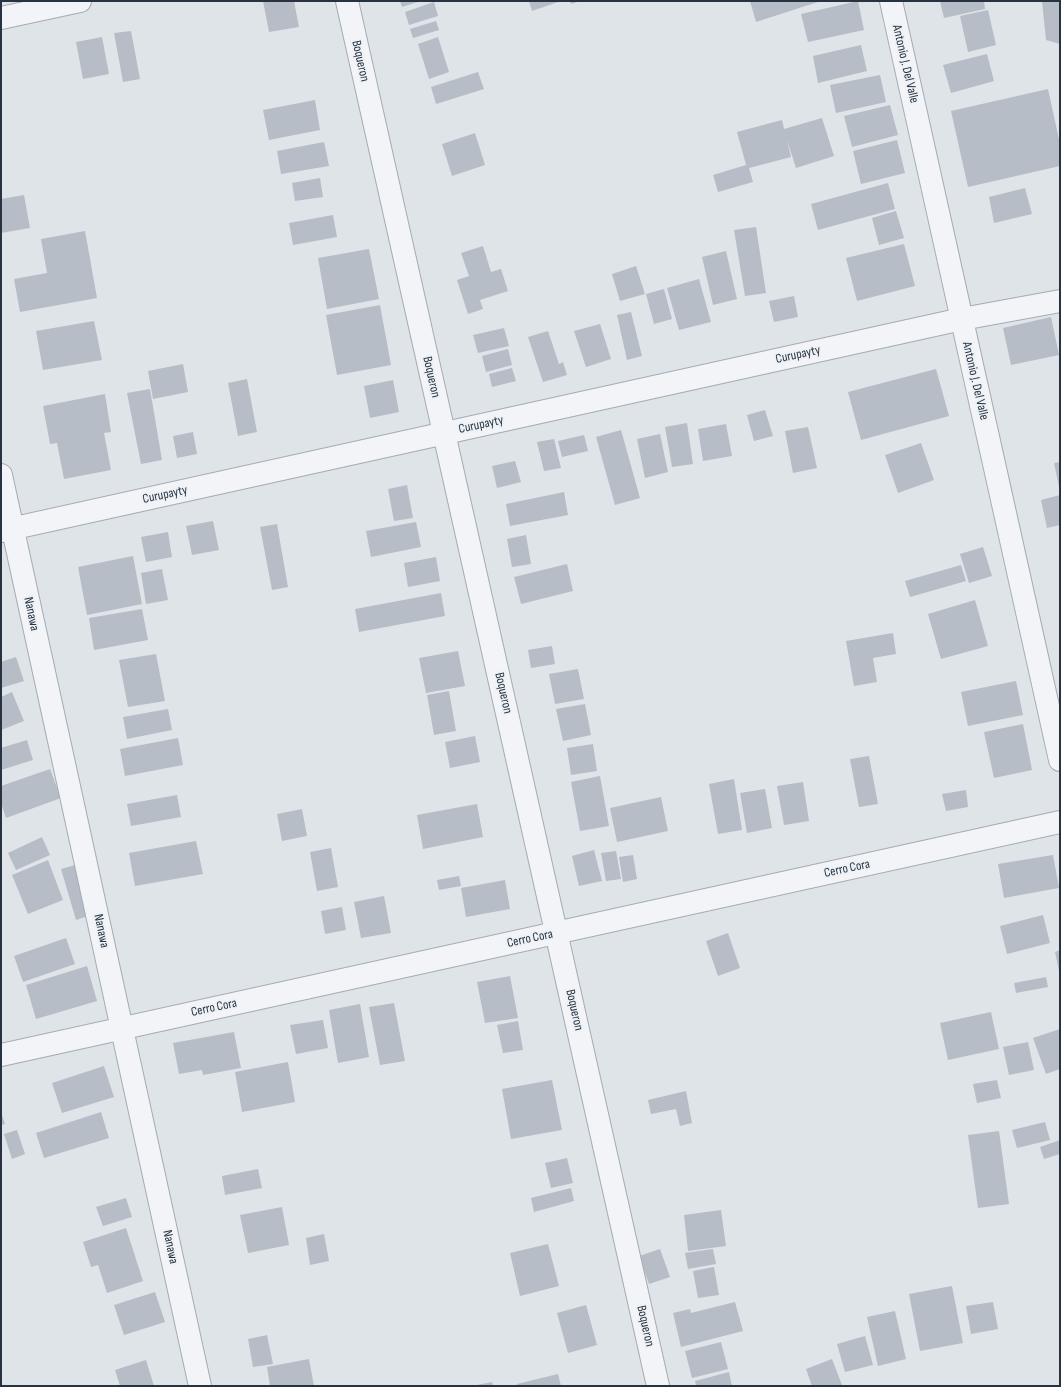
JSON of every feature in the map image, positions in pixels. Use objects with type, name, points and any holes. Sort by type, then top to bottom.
[{"type":"street","points":[[1,18],[80,1]]},
{"type":"street","name":"Boqueron","points":[[347,1],[658,1386]]},
{"type":"street","name":"Antonio J. Del Valle","points":[[891,1],[1060,760]]},
{"type":"street","name":"Curupayty","points":[[7,530],[962,319],[1060,301]]},
{"type":"street","name":"Nanawa","points":[[1,476],[7,530],[122,1028],[200,1386]]},
{"type":"street","name":"Cerro Cora","points":[[1,1055],[1060,822]]},
{"type":"building","points":[[263,1],[294,1],[299,27],[269,32]]},
{"type":"building","points":[[400,1],[421,1],[402,7]]},
{"type":"building","points":[[529,1],[561,1],[532,11]]},
{"type":"building","points":[[570,1],[580,1],[571,4]]},
{"type":"building","points":[[750,1],[821,1],[756,22]]},
{"type":"building","points":[[858,1],[864,30],[808,42],[801,14]]},
{"type":"building","points":[[940,1],[984,1],[985,9],[944,18]]},
{"type":"building","points":[[1042,1],[1060,1],[1060,44],[1046,40]]},
{"type":"building","points":[[434,2],[438,16],[409,25],[405,12]]},
{"type":"building","points":[[988,10],[996,45],[968,52],[960,16]]},
{"type":"building","points":[[436,21],[439,30],[413,38],[410,29]]},
{"type":"building","points":[[131,31],[140,79],[123,82],[114,33]]},
{"type":"building","points":[[102,37],[109,74],[83,79],[76,42]]},
{"type":"building","points":[[438,37],[449,72],[429,79],[418,44]]},
{"type":"building","points":[[861,45],[867,71],[818,83],[813,56]]},
{"type":"building","points":[[987,54],[994,81],[951,93],[943,65]]},
{"type":"building","points":[[478,72],[484,89],[436,104],[431,87]]},
{"type":"building","points":[[880,75],[886,102],[836,113],[830,85]]},
{"type":"building","points":[[1048,89],[1060,144],[1060,166],[968,187],[951,111]]},
{"type":"building","points":[[315,100],[320,130],[269,140],[263,110]]},
{"type":"building","points":[[890,105],[898,135],[852,147],[844,116]]},
{"type":"building","points":[[822,118],[834,156],[796,168],[787,140],[791,157],[749,168],[753,182],[718,192],[713,175],[746,165],[737,132],[782,120],[784,129]]},
{"type":"building","points":[[475,133],[485,165],[452,176],[442,144]]},
{"type":"building","points":[[897,140],[905,173],[861,184],[853,151]]},
{"type":"building","points":[[324,142],[329,166],[281,174],[277,151]]},
{"type":"building","points":[[320,178],[323,197],[295,201],[292,183]]},
{"type":"building","points":[[888,183],[895,209],[818,230],[811,204]]},
{"type":"building","points":[[1025,188],[1032,214],[994,223],[989,197]]},
{"type":"building","points":[[24,195],[30,228],[1,233],[1,199]]},
{"type":"building","points":[[896,211],[904,238],[879,245],[872,218]]},
{"type":"building","points":[[333,215],[337,237],[293,245],[289,223]]},
{"type":"building","points":[[756,227],[766,293],[745,296],[734,230]]},
{"type":"building","points":[[85,231],[97,298],[20,312],[14,279],[47,273],[41,239]]},
{"type":"building","points":[[904,244],[915,286],[857,301],[846,258]]},
{"type":"building","points":[[483,246],[491,272],[501,269],[508,291],[480,300],[483,309],[468,314],[457,280],[469,276],[461,253]]},
{"type":"building","points":[[369,249],[379,299],[327,309],[318,258]]},
{"type":"building","points":[[726,251],[737,299],[713,305],[702,257]]},
{"type":"building","points":[[636,266],[645,294],[620,301],[612,274]]},
{"type":"building","points":[[699,279],[711,322],[679,330],[667,288]]},
{"type":"building","points":[[664,289],[672,319],[654,324],[646,294]]},
{"type":"building","points":[[794,296],[798,317],[774,322],[769,301]]},
{"type":"building","points":[[380,305],[391,365],[337,375],[326,315]]},
{"type":"building","points":[[631,312],[642,356],[627,360],[617,315]]},
{"type":"building","points":[[1051,317],[1059,355],[1011,365],[1003,328]]},
{"type":"building","points":[[94,321],[102,360],[43,370],[36,331]]},
{"type":"building","points":[[600,324],[611,359],[586,367],[574,331]]},
{"type":"building","points":[[504,328],[509,346],[478,353],[473,335]]},
{"type":"building","points":[[548,331],[559,364],[563,362],[567,375],[543,382],[528,337]]},
{"type":"building","points":[[508,349],[512,365],[486,372],[482,356]]},
{"type":"building","points":[[183,364],[188,392],[153,399],[148,371]]},
{"type":"building","points":[[512,368],[516,381],[492,387],[489,374]]},
{"type":"building","points":[[936,369],[949,416],[861,440],[848,392]]},
{"type":"building","points":[[247,379],[257,432],[238,436],[228,383]]},
{"type":"building","points":[[393,380],[399,412],[370,418],[364,386]]},
{"type":"building","points":[[150,389],[162,460],[141,464],[127,393]]},
{"type":"building","points":[[105,394],[111,432],[104,433],[111,470],[64,479],[57,443],[50,444],[43,406]]},
{"type":"building","points":[[765,410],[773,436],[754,441],[747,415]]},
{"type":"building","points":[[687,423],[693,464],[672,467],[665,427]]},
{"type":"building","points":[[726,424],[732,456],[703,461],[698,429]]},
{"type":"building","points":[[808,427],[817,468],[793,473],[785,431]]},
{"type":"building","points":[[621,430],[640,498],[615,505],[596,437]]},
{"type":"building","points":[[193,432],[197,454],[177,458],[173,436]]},
{"type":"building","points":[[660,434],[668,472],[645,478],[637,439]]},
{"type":"building","points":[[584,435],[588,451],[562,457],[558,441]]},
{"type":"building","points":[[554,439],[561,468],[544,471],[537,442]]},
{"type":"building","points":[[921,443],[934,480],[898,493],[885,455]]},
{"type":"building","points":[[515,461],[521,482],[497,488],[492,466]]},
{"type":"building","points":[[1060,462],[1060,487],[1059,487],[1054,463]]},
{"type":"building","points":[[407,485],[413,518],[394,521],[388,489]]},
{"type":"building","points":[[564,492],[568,515],[510,526],[506,504]]},
{"type":"building","points":[[1060,495],[1060,525],[1047,528],[1041,500]]},
{"type":"building","points":[[213,521],[219,550],[192,555],[186,526]]},
{"type":"building","points":[[416,522],[421,547],[371,557],[366,531]]},
{"type":"building","points":[[277,524],[288,587],[272,590],[260,527]]},
{"type":"building","points":[[168,532],[172,557],[146,562],[141,537]]},
{"type":"building","points":[[526,535],[531,564],[512,567],[507,539]]},
{"type":"building","points":[[983,547],[992,576],[969,583],[960,554]]},
{"type":"building","points":[[133,556],[142,604],[87,615],[78,567]]},
{"type":"building","points":[[436,557],[440,581],[408,587],[404,563]]},
{"type":"building","points":[[567,564],[573,591],[521,604],[514,577]]},
{"type":"building","points":[[961,565],[966,581],[910,597],[905,581]]},
{"type":"building","points":[[162,569],[168,600],[146,604],[141,573]]},
{"type":"building","points":[[441,593],[445,616],[359,632],[355,609]]},
{"type":"building","points":[[975,600],[988,646],[941,659],[928,614]]},
{"type":"building","points":[[142,609],[148,640],[94,650],[89,618]]},
{"type":"building","points":[[893,633],[896,654],[873,658],[877,682],[854,686],[846,641]]},
{"type":"building","points":[[552,646],[555,664],[531,668],[528,650]]},
{"type":"building","points":[[458,651],[465,686],[426,693],[419,658]]},
{"type":"building","points":[[156,654],[165,701],[128,707],[119,660]]},
{"type":"building","points":[[16,657],[24,681],[1,688],[1,662]]},
{"type":"building","points":[[578,669],[584,699],[555,704],[549,674]]},
{"type":"building","points":[[1016,681],[1023,715],[968,726],[961,692]]},
{"type":"building","points":[[449,691],[456,731],[434,735],[427,695]]},
{"type":"building","points":[[12,692],[24,721],[1,730],[1,697]]},
{"type":"building","points":[[585,704],[591,735],[563,741],[556,709]]},
{"type":"building","points":[[168,709],[172,730],[127,739],[123,717]]},
{"type":"building","points":[[1023,724],[1032,770],[994,778],[984,732]]},
{"type":"building","points":[[475,736],[480,762],[450,768],[445,742]]},
{"type":"building","points":[[178,738],[183,765],[125,776],[120,749]]},
{"type":"building","points":[[27,740],[33,760],[1,770],[1,748]]},
{"type":"building","points":[[593,744],[597,771],[571,775],[567,748]]},
{"type":"building","points":[[869,756],[878,804],[859,807],[850,759]]},
{"type":"building","points":[[50,769],[61,798],[6,818],[1,803],[1,786]]},
{"type":"building","points":[[600,776],[609,826],[580,831],[571,782]]},
{"type":"building","points":[[734,779],[742,830],[718,834],[709,784]]},
{"type":"building","points":[[803,782],[809,821],[784,825],[777,786]]},
{"type":"building","points":[[765,789],[772,828],[747,833],[740,793]]},
{"type":"building","points":[[966,790],[968,807],[946,811],[942,794]]},
{"type":"building","points":[[177,795],[181,817],[131,826],[127,804]]},
{"type":"building","points":[[661,797],[668,831],[617,842],[610,808]]},
{"type":"building","points":[[477,804],[483,837],[423,849],[417,815]]},
{"type":"building","points":[[302,809],[307,836],[282,841],[277,814]]},
{"type":"building","points":[[42,837],[50,855],[16,870],[8,853]]},
{"type":"building","points":[[196,841],[203,874],[135,886],[129,853]]},
{"type":"building","points":[[331,848],[338,887],[317,891],[310,852]]},
{"type":"building","points":[[594,850],[602,881],[579,886],[572,856]]},
{"type":"building","points":[[616,851],[621,879],[606,881],[601,853]]},
{"type":"building","points":[[633,855],[637,879],[623,882],[619,857]]},
{"type":"building","points":[[1053,855],[1059,888],[1004,898],[998,864]]},
{"type":"building","points":[[48,860],[63,900],[28,914],[12,875]]},
{"type":"building","points":[[75,865],[91,915],[76,920],[61,869]]},
{"type":"building","points":[[459,876],[461,886],[439,890],[437,880]]},
{"type":"building","points":[[505,880],[510,909],[466,917],[461,888]]},
{"type":"building","points":[[384,896],[391,933],[361,938],[354,902]]},
{"type":"building","points":[[342,907],[346,930],[325,934],[321,911]]},
{"type":"building","points":[[1043,915],[1050,943],[1007,954],[1000,926]]},
{"type":"building","points":[[728,933],[740,968],[718,976],[706,941]]},
{"type":"building","points":[[66,938],[75,964],[23,982],[14,956]]},
{"type":"building","points":[[1060,950],[1060,971],[1059,971],[1055,952]]},
{"type":"building","points":[[87,966],[97,1001],[36,1019],[26,985]]},
{"type":"building","points":[[510,976],[518,1018],[485,1023],[477,982]]},
{"type":"building","points":[[1046,977],[1048,987],[1016,993],[1014,983]]},
{"type":"building","points":[[394,1003],[405,1061],[380,1065],[369,1007]]},
{"type":"building","points":[[360,1004],[369,1057],[338,1063],[329,1010]]},
{"type":"building","points":[[991,1012],[999,1049],[948,1060],[940,1023]]},
{"type":"building","points":[[323,1020],[328,1048],[296,1054],[290,1025]]},
{"type":"building","points":[[518,1021],[523,1050],[503,1053],[497,1025]]},
{"type":"building","points":[[1060,1029],[1060,1069],[1046,1074],[1033,1038]]},
{"type":"building","points":[[234,1032],[241,1068],[203,1075],[202,1070],[179,1074],[173,1043]]},
{"type":"building","points":[[1028,1042],[1034,1070],[1009,1075],[1003,1047]]},
{"type":"building","points":[[288,1062],[295,1102],[242,1112],[235,1072]]},
{"type":"building","points":[[104,1066],[114,1097],[62,1113],[52,1083]]},
{"type":"building","points":[[552,1080],[562,1130],[511,1139],[502,1089]]},
{"type":"building","points":[[997,1080],[1001,1098],[977,1103],[973,1084]]},
{"type":"building","points":[[686,1091],[692,1123],[680,1126],[676,1109],[651,1114],[648,1100]]},
{"type":"building","points":[[1,1112],[5,1124],[1,1125]]},
{"type":"building","points":[[101,1112],[109,1138],[44,1158],[36,1133]]},
{"type":"building","points":[[1045,1122],[1050,1140],[1017,1148],[1012,1130]]},
{"type":"building","points":[[17,1130],[25,1154],[12,1159],[4,1134]]},
{"type":"building","points":[[999,1131],[1009,1204],[978,1208],[968,1135]]},
{"type":"building","points":[[1060,1140],[1060,1154],[1044,1159],[1040,1147]]},
{"type":"building","points":[[567,1158],[573,1183],[551,1188],[545,1163]]},
{"type":"building","points":[[258,1169],[262,1188],[225,1195],[222,1176]]},
{"type":"building","points":[[571,1188],[574,1201],[534,1212],[531,1198]]},
{"type":"building","points":[[126,1198],[132,1217],[103,1226],[96,1207]]},
{"type":"building","points":[[282,1207],[289,1245],[248,1253],[240,1215]]},
{"type":"building","points":[[721,1210],[726,1246],[688,1251],[684,1215]]},
{"type":"building","points":[[126,1228],[143,1281],[107,1293],[98,1265],[91,1267],[83,1242]]},
{"type":"building","points":[[324,1234],[329,1261],[310,1265],[306,1238]]},
{"type":"building","points":[[548,1244],[559,1286],[520,1296],[510,1253]]},
{"type":"building","points":[[660,1249],[670,1277],[649,1284],[639,1256]]},
{"type":"building","points":[[713,1249],[716,1264],[688,1269],[685,1253]]},
{"type":"building","points":[[714,1267],[719,1295],[698,1298],[693,1271]]},
{"type":"building","points":[[952,1286],[963,1343],[920,1351],[909,1294]]},
{"type":"building","points":[[155,1292],[165,1322],[124,1335],[114,1305]]},
{"type":"building","points":[[735,1302],[743,1331],[681,1347],[673,1313],[690,1309],[691,1313]]},
{"type":"building","points":[[993,1302],[998,1329],[971,1334],[966,1306]]},
{"type":"building","points":[[586,1305],[597,1345],[568,1353],[557,1313]]},
{"type":"building","points":[[895,1311],[906,1359],[878,1366],[867,1317]]},
{"type":"building","points":[[267,1335],[273,1364],[253,1367],[248,1339]]},
{"type":"building","points":[[865,1336],[873,1365],[845,1372],[837,1344]]},
{"type":"building","points":[[721,1342],[728,1369],[692,1378],[685,1351]]},
{"type":"building","points":[[309,1359],[314,1386],[270,1386],[267,1367]]},
{"type":"building","points":[[832,1359],[842,1385],[812,1386],[806,1369]]},
{"type":"building","points":[[146,1360],[154,1386],[120,1386],[115,1370]]},
{"type":"building","points":[[729,1372],[732,1386],[696,1386],[695,1381]]},
{"type":"building","points":[[558,1374],[561,1386],[518,1386],[517,1384]]},
{"type":"building","points":[[492,1382],[493,1386],[477,1386],[477,1385]]}]
